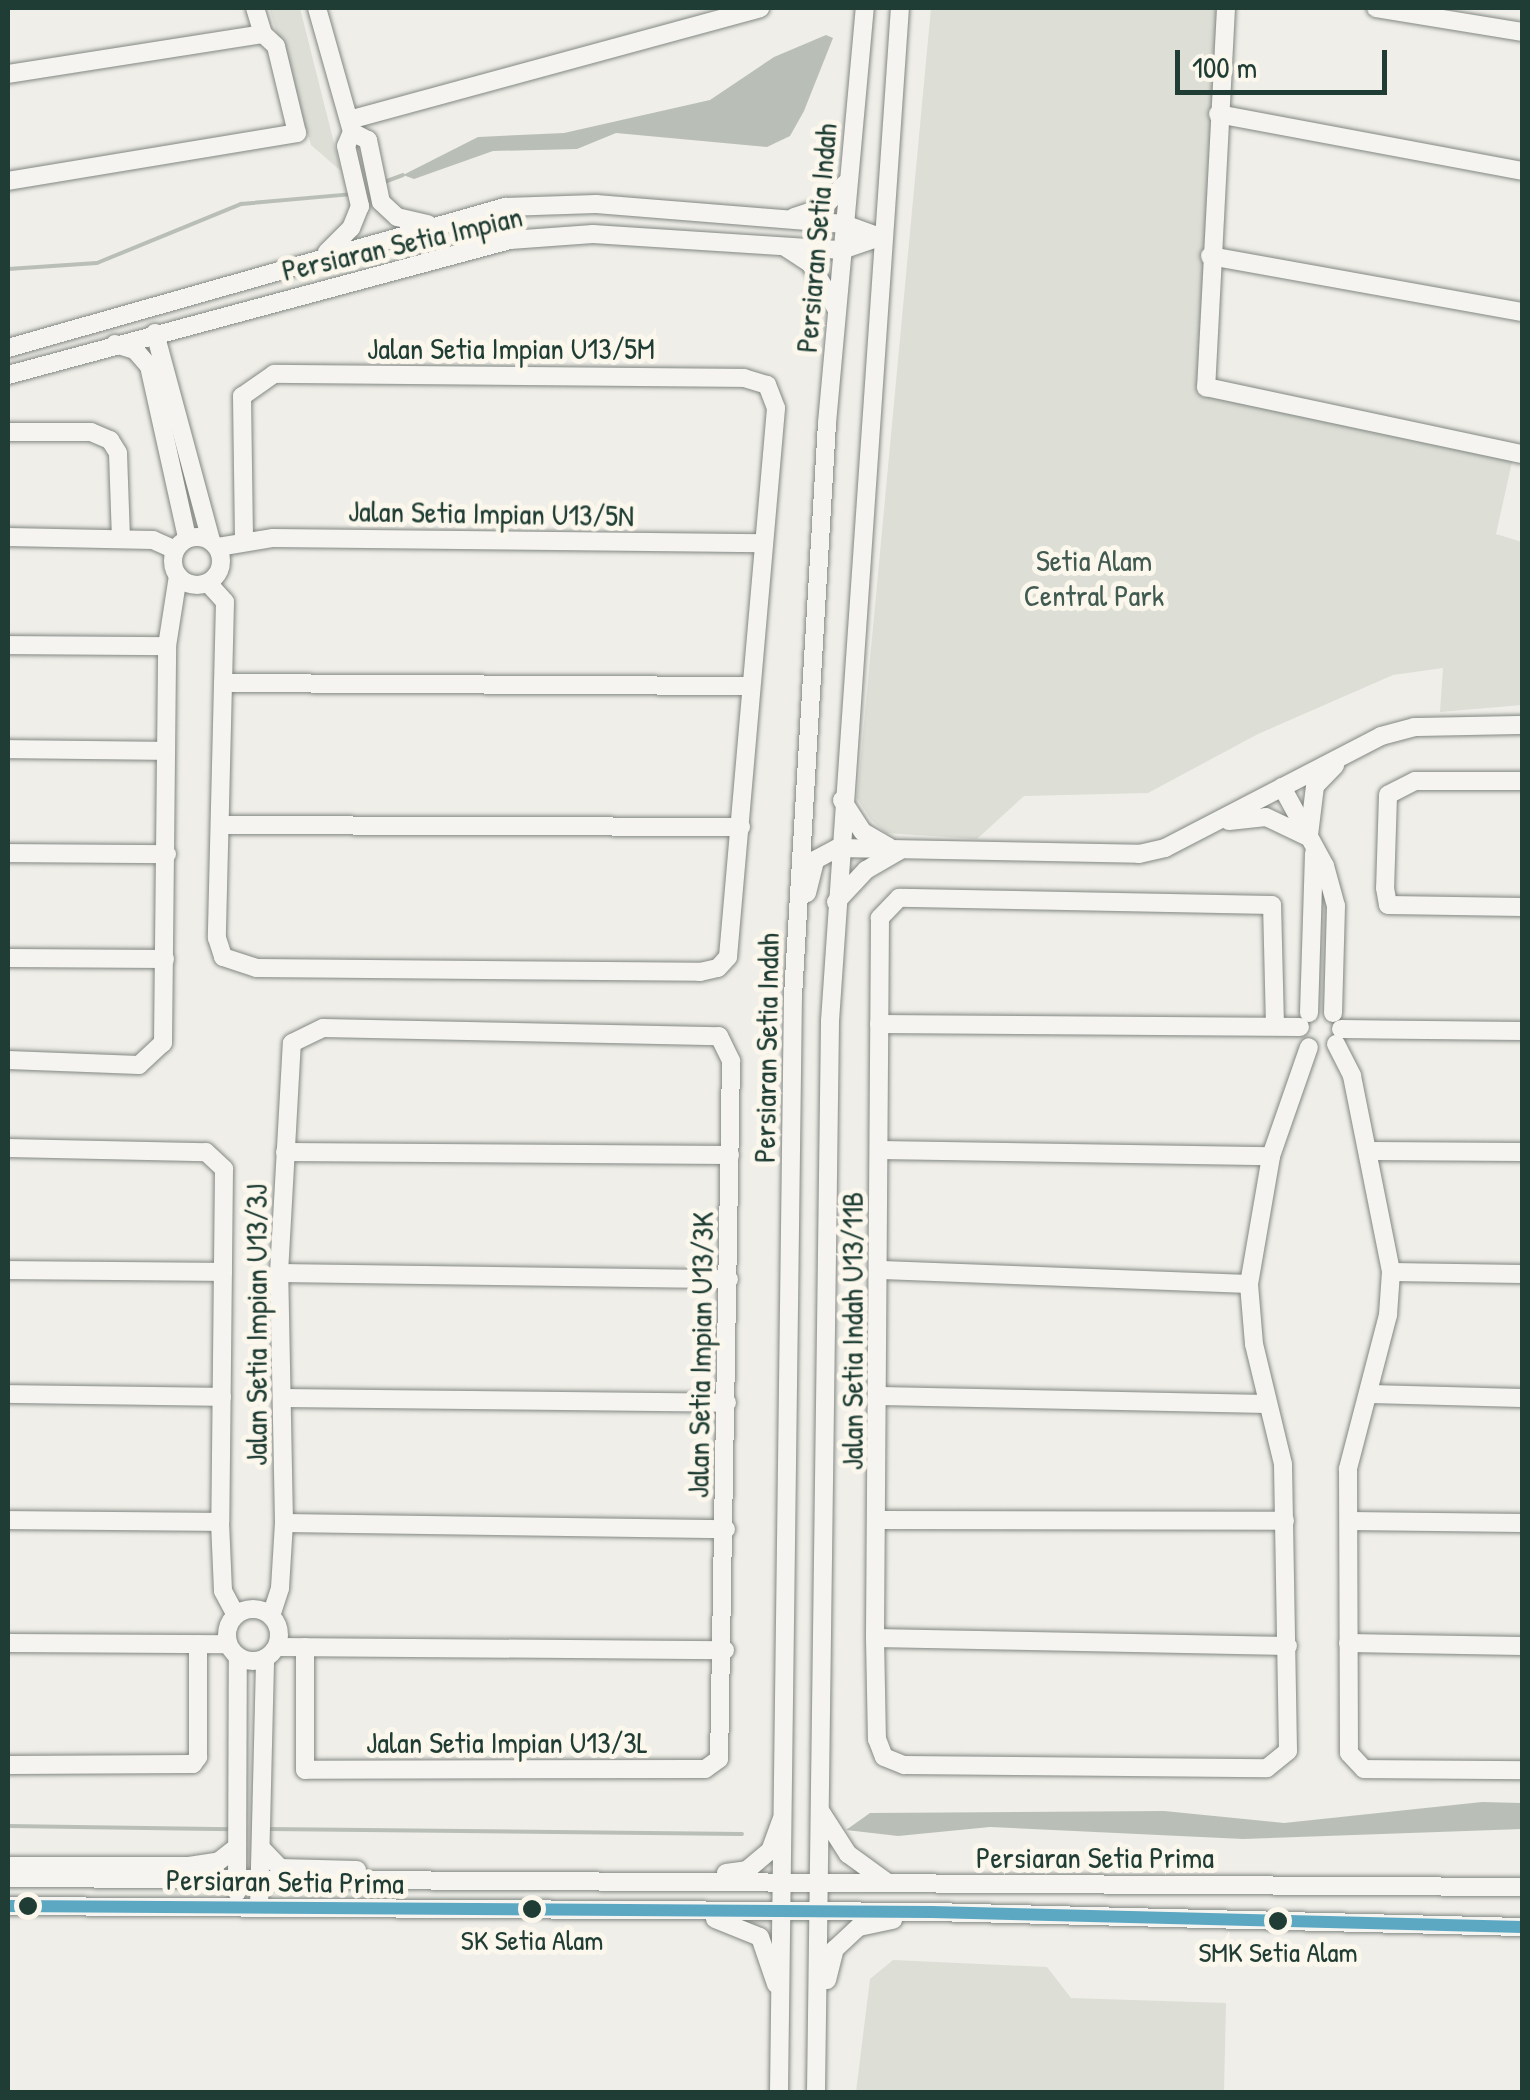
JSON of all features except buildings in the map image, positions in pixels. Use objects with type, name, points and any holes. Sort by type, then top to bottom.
[{"type":"street","points":[[8,181],[288,138],[298,126],[276,46],[263,34],[255,8]]},
{"type":"street","points":[[317,8],[350,126],[346,146],[360,206],[352,228],[326,254]]},
{"type":"street","points":[[350,126],[760,8]]},
{"type":"street","name":"Persiaran Setia Indah","points":[[780,2092],[793,996],[837,310],[864,8]]},
{"type":"street","points":[[816,2092],[838,848],[880,237],[900,8]]},
{"type":"street","points":[[1226,8],[1202,378],[1222,396],[1522,454]]},
{"type":"street","points":[[1376,8],[1522,32]]},
{"type":"street","points":[[8,74],[263,34]]},
{"type":"street","points":[[1218,114],[1522,171]]},
{"type":"street","points":[[350,126],[368,140],[381,202],[397,217],[430,225]]},
{"type":"street","points":[[784,220],[840,196],[848,177]]},
{"type":"street","name":"Persiaran Setia Impian","points":[[12,347],[326,254],[506,206],[596,204],[844,224],[880,237]]},
{"type":"street","name":"Persiaran Setia Impian","points":[[8,375],[510,240],[592,234],[842,250],[880,237]]},
{"type":"street","points":[[783,245],[810,263],[837,310]]},
{"type":"street","points":[[1210,256],[1522,312]]},
{"type":"street","points":[[12,347],[132,321],[154,333],[164,366]]},
{"type":"street","points":[[8,1060],[139,1065],[153,1057],[163,1043],[167,646],[181,544],[164,366],[166,339],[189,324]]},
{"type":"street","points":[[113,344],[143,356],[222,562],[208,582],[192,584],[178,576]]},
{"type":"street","name":"Jalan Setia Impian U13/5M","points":[[244,538],[242,396],[274,374],[705,378],[757,379],[773,396],[764,543]]},
{"type":"street","points":[[8,432],[91,432],[110,440],[118,453],[120,538]]},
{"type":"street","points":[[8,537],[214,543]]},
{"type":"street","name":"Jalan Setia Impian U13/5N","points":[[214,543],[244,538],[764,543]]},
{"type":"street","points":[[208,582],[224,602],[217,938],[223,957],[256,968],[700,972],[718,968],[728,957],[764,543]]},
{"type":"street","points":[[8,645],[167,646]]},
{"type":"street","points":[[223,683],[751,686]]},
{"type":"street","points":[[793,996],[804,971],[807,876],[815,860],[838,848],[1139,854],[1214,824],[1349,750],[1414,727],[1522,725]]},
{"type":"street","points":[[8,749],[166,750]]},
{"type":"street","points":[[876,1638],[1288,1646],[1284,1464],[1267,1404],[1248,1284],[1271,1156],[1309,1046],[1304,1020],[1315,786],[1349,750]]},
{"type":"street","points":[[1522,781],[1414,780],[1388,795],[1385,899],[1388,904],[1522,906]]},
{"type":"street","points":[[1282,788],[1312,845],[1336,906],[1337,1029],[1369,1151],[1391,1272],[1370,1394],[1348,1469],[1346,1739],[1364,1769],[1522,1770]]},
{"type":"street","points":[[842,798],[862,832],[899,850]]},
{"type":"street","points":[[1214,824],[1266,818],[1312,845]]},
{"type":"street","points":[[220,825],[740,827]]},
{"type":"street","points":[[836,902],[866,870],[899,850]]},
{"type":"street","points":[[8,853],[167,854]]},
{"type":"street","name":"Jalan Setia Indah U13/11B","points":[[1275,1026],[1272,904],[900,898],[886,906],[880,918],[878,1024],[882,1270],[877,1739],[884,1757],[904,1765],[1267,1768],[1288,1752],[1288,1646]]},
{"type":"street","points":[[8,958],[165,960]]},
{"type":"street","points":[[878,1024],[1275,1026],[1304,1020],[1337,1029],[1522,1031]]},
{"type":"street","name":"Jalan Setia Impian U13/3J","points":[[271,1616],[280,1588],[284,1523],[280,1274],[289,1054],[298,1034],[323,1028],[707,1031],[726,1044],[731,1061]]},
{"type":"street","points":[[1309,1046],[1337,1029]]},
{"type":"street","name":"Jalan Setia Impian U13/3K","points":[[724,1650],[731,1061]]},
{"type":"street","points":[[8,1148],[206,1152],[220,1161],[226,1178],[220,1522],[223,1591],[236,1614]]},
{"type":"street","points":[[880,1150],[1271,1156]]},
{"type":"street","points":[[1369,1151],[1522,1152]]},
{"type":"street","points":[[285,1152],[730,1155]]},
{"type":"street","points":[[8,1270],[223,1272]]},
{"type":"street","points":[[882,1270],[1248,1284]]},
{"type":"street","points":[[1391,1272],[1522,1274]]},
{"type":"street","points":[[280,1274],[729,1279]]},
{"type":"street","points":[[8,1394],[222,1397]]},
{"type":"street","points":[[1370,1394],[1522,1398]]},
{"type":"street","points":[[880,1396],[1267,1404]]},
{"type":"street","points":[[282,1398],[727,1403]]},
{"type":"street","points":[[8,1520],[220,1522]]},
{"type":"street","points":[[877,1520],[1285,1521]]},
{"type":"street","points":[[1349,1521],[1522,1523]]},
{"type":"street","points":[[284,1523],[726,1528]]},
{"type":"street","points":[[236,1908],[238,1788],[233,1651],[227,1628],[236,1614],[260,1610],[271,1616],[271,1653],[259,1908]]},
{"type":"street","points":[[8,1642],[198,1644],[271,1653],[305,1647],[724,1650]]},
{"type":"street","points":[[1348,1643],[1522,1646]]},
{"type":"street","points":[[8,1766],[193,1764],[198,1757],[198,1644]]},
{"type":"street","name":"Jalan Setia Impian U13/3L","points":[[305,1647],[305,1770],[705,1769],[723,1750],[724,1650]]},
{"type":"street","points":[[618,1886],[747,1870],[770,1851],[786,1806]]},
{"type":"street","points":[[821,1812],[848,1854],[888,1884]]},
{"type":"street","points":[[8,1866],[189,1866],[220,1861],[237,1847]]},
{"type":"street","points":[[261,1848],[280,1868],[382,1870],[422,1882]]},
{"type":"street","name":"Persiaran Setia Prima","points":[[8,1878],[618,1886],[784,1881],[1522,1886]]},
{"type":"street","name":"Persiaran Setia Prima","points":[[8,1906],[675,1914],[932,1912],[1522,1927]]},
{"type":"street","points":[[820,2009],[835,1949],[859,1927],[932,1912]]},
{"type":"street","points":[[675,1914],[732,1922],[760,1937],[781,1999]]},
{"type":"green space","points":[[269,8],[300,8],[341,171],[311,145]]},
{"type":"green space","name":"Setia Alam Central Park","points":[[931,8],[1224,8],[1199,379],[1514,453],[1496,534],[1522,542],[1522,705],[1440,712],[1443,668],[1393,675],[1258,734],[1148,793],[1024,796],[977,839],[886,833],[871,820],[857,798]]},
{"type":"green space","points":[[893,1960],[1047,1967],[1071,1998],[1226,2003],[1224,2092],[856,2092],[870,1979]]},
{"type":"shaded area","points":[[826,35],[833,38],[804,111],[790,136],[767,147],[616,133],[577,149],[493,151],[414,179],[403,175],[478,137],[564,133],[710,100],[774,57]]},
{"type":"shaded area","points":[[1482,1802],[1522,1803],[1522,1829],[1243,1839],[990,1827],[898,1836],[846,1830],[870,1813],[1164,1811],[1284,1823]]},
{"type":"waterway","points":[[384,182],[403,175]]},
{"type":"waterway","points":[[8,269],[97,263],[241,204],[352,194]]},
{"type":"waterway","points":[[8,1826],[232,1829]]},
{"type":"waterway","points":[[267,1829],[742,1834]]},
{"type":"transit line","points":[[8,1906],[932,1912],[1522,1927]]},
{"type":"place","name":"SK Setia Alam","points":[[532,1909]]},
{"type":"place","name":"SMK Setia Alam","points":[[1278,1921]]}]
